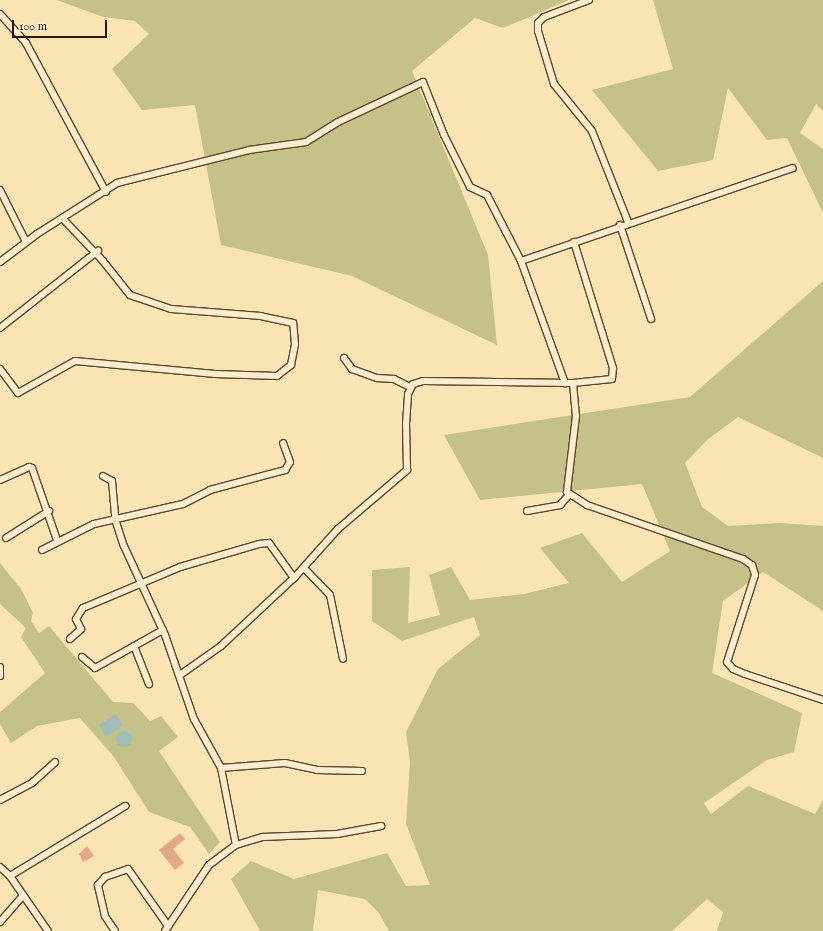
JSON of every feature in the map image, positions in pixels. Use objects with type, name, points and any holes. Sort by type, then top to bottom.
[{"type":"street","points":[[589,0],[544,17],[538,23],[538,31],[554,84],[592,132],[628,222]]},
{"type":"street","points":[[0,14],[26,43],[106,191]]},
{"type":"street","points":[[0,262],[26,242],[117,183],[249,150],[306,142],[338,122],[423,82],[470,187],[487,195],[521,261],[565,383]]},
{"type":"street","points":[[521,261],[628,222],[793,168]]},
{"type":"street","points":[[0,190],[26,242]]},
{"type":"street","points":[[0,369],[18,393],[75,361],[215,374],[276,376],[291,365],[295,344],[294,323],[261,316],[171,309],[130,295],[97,252],[62,218]]},
{"type":"street","points":[[620,225],[651,319]]},
{"type":"street","points":[[410,388],[422,381],[573,383],[612,378],[614,375],[574,242]]},
{"type":"street","points":[[0,328],[97,252]]},
{"type":"street","points":[[344,358],[352,369],[378,378],[394,379],[410,388]]},
{"type":"street","points":[[573,383],[576,416],[565,487],[569,495],[587,505],[743,559],[752,565],[755,575],[727,662],[733,669],[823,700]]},
{"type":"street","points":[[180,675],[221,646],[304,568],[338,529],[408,468],[406,424],[410,388]]},
{"type":"street","points":[[42,550],[57,540],[115,519],[183,504],[210,490],[285,470],[290,462],[283,443]]},
{"type":"street","points":[[0,480],[30,467],[49,511],[57,540]]},
{"type":"street","points":[[103,476],[111,479],[113,484],[115,519],[140,583],[163,630],[180,675],[194,719],[220,768],[236,845]]},
{"type":"street","points":[[527,511],[560,505],[569,495]]},
{"type":"street","points":[[6,538],[49,511]]},
{"type":"street","points":[[70,639],[81,629],[76,619],[83,608],[140,583],[200,561],[267,542],[294,578]]},
{"type":"street","points":[[304,568],[330,595],[343,659]]},
{"type":"street","points":[[82,657],[95,668],[163,630]]},
{"type":"street","points":[[134,646],[150,684]]},
{"type":"street","points":[[0,667],[0,676]]},
{"type":"street","points":[[0,800],[32,783],[55,762]]},
{"type":"street","points":[[220,768],[285,763],[317,770],[362,771]]},
{"type":"street","points":[[10,876],[125,806]]},
{"type":"street","points":[[115,931],[105,916],[98,885],[105,877],[128,868],[166,929],[209,865],[236,845],[263,837],[337,834],[380,826]]},
{"type":"street","points":[[0,867],[10,876],[22,897],[48,931]]},
{"type":"street","points":[[0,922],[22,897]]},
{"type":"shaded area","points":[[57,0],[569,0],[503,28],[475,18],[412,71],[488,255],[497,345],[352,276],[221,245],[195,105],[142,110],[112,69],[149,34],[135,21],[103,17]]},
{"type":"shaded area","points":[[653,0],[823,0],[823,111],[816,104],[800,133],[823,149],[823,213],[787,138],[767,140],[728,88],[713,160],[658,171],[592,90],[673,69]]},
{"type":"shaded area","points":[[823,281],[823,458],[738,417],[707,440],[685,463],[702,507],[728,526],[780,523],[823,526],[823,611],[763,572],[723,601],[712,673],[802,713],[794,752],[767,760],[704,803],[711,814],[748,786],[815,814],[823,800],[823,931],[717,931],[723,912],[707,899],[672,931],[389,931],[379,913],[365,899],[318,890],[313,931],[260,931],[231,879],[251,861],[294,879],[387,853],[406,886],[430,885],[406,824],[410,762],[406,732],[438,669],[480,635],[474,617],[402,641],[372,621],[372,570],[410,567],[408,623],[440,615],[429,575],[451,567],[470,600],[524,594],[569,583],[540,548],[582,533],[622,582],[670,551],[642,484],[480,500],[444,435],[690,397]]},
{"type":"shaded area","points":[[0,563],[21,589],[33,613],[31,621],[39,633],[49,626],[113,702],[133,703],[150,721],[161,716],[178,737],[159,751],[220,842],[209,854],[190,827],[149,812],[114,757],[80,718],[37,726],[11,743],[0,724],[0,712],[45,673],[21,637],[26,628],[0,604]]},
{"type":"water","points":[[116,714],[123,725],[106,737],[99,725]]},
{"type":"water","points":[[124,731],[131,736],[132,739],[127,746],[124,747],[117,742],[116,739],[121,732]]},
{"type":"building","points":[[180,833],[185,839],[173,849],[184,863],[175,870],[159,850]]},
{"type":"building","points":[[87,846],[94,856],[83,862],[79,854]]}]
